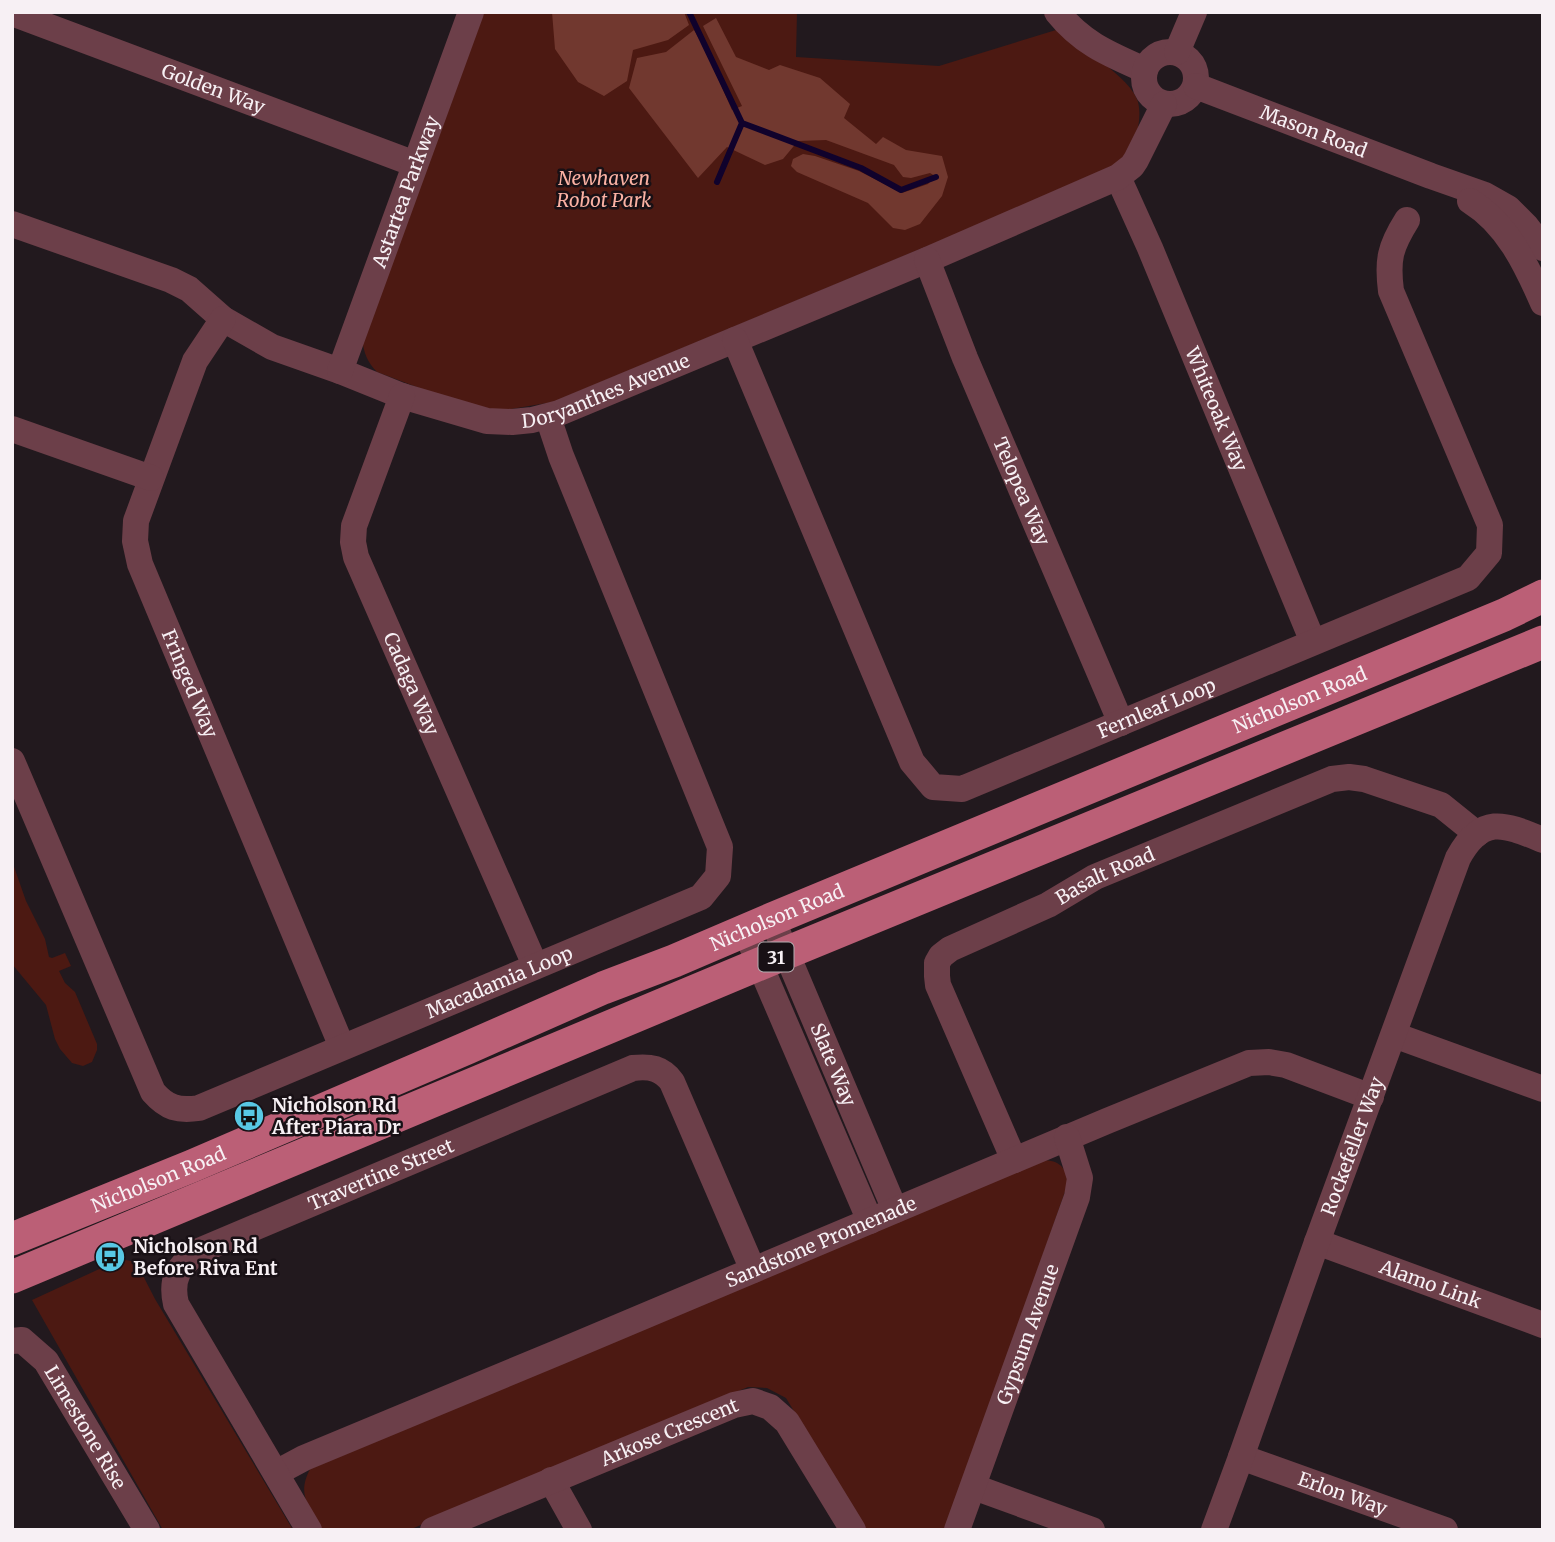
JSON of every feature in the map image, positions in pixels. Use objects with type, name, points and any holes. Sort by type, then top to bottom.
[{"type":"main road","name":"Nicholson Road","points":[[12,1239],[217,1155],[603,988],[674,961],[1504,615],[1543,596]]},
{"type":"main road","name":"Nicholson Road","points":[[12,1277],[773,958],[1543,642]]},
{"type":"street","name":"Astartea Parkway","points":[[340,371],[471,12]]},
{"type":"street","points":[[1057,12],[1088,43],[1145,70]]},
{"type":"street","points":[[1177,52],[1194,12]]},
{"type":"street","name":"Golden Way","points":[[12,13],[415,164]]},
{"type":"street","points":[[1177,52],[1193,64],[1196,86],[1186,99],[1178,103],[1164,104],[1147,92],[1144,83],[1145,70],[1157,55],[1177,52]]},
{"type":"street","name":"Mason Road","points":[[1196,86],[1431,177],[1481,208],[1509,238],[1537,256],[1543,303]]},
{"type":"street","name":"Doryanthes Avenue","points":[[12,224],[171,280],[189,289],[223,318],[272,347],[402,396],[487,421],[512,422],[548,417],[927,260],[1118,177],[1136,160],[1164,104]]},
{"type":"street","name":"Whiteoak Way","points":[[1118,177],[1313,642]]},
{"type":"street","name":"Fernleaf Loop","points":[[735,340],[912,762],[933,786],[964,788],[1468,578],[1489,553],[1490,525],[1391,291],[1388,271],[1390,252],[1407,220]]},
{"type":"street","name":"Telopea Way","points":[[927,260],[965,358],[1121,723]]},
{"type":"street","name":"Fringed Way","points":[[223,318],[195,361],[136,521],[135,541],[140,564],[342,1047]]},
{"type":"street","name":"Cadaga Way","points":[[402,396],[354,526],[356,557],[535,965]]},
{"type":"street","name":"Macadamia Loop","points":[[12,761],[137,1058],[153,1092],[161,1101],[175,1108],[199,1108],[701,897],[718,876],[720,847],[566,468],[548,417]]},
{"type":"street","points":[[12,429],[151,478]]},
{"type":"street","name":"Basalt Road","points":[[1014,1160],[939,985],[937,963],[944,952],[1048,905],[1095,877],[1332,779],[1364,779],[1441,805],[1477,834]]},
{"type":"street","points":[[1477,834],[1495,825],[1506,826],[1543,840]]},
{"type":"street","name":"Rockefeller Way","points":[[1214,1530],[1458,858],[1469,839],[1477,834]]},
{"type":"street","name":"Slate Way","points":[[758,924],[895,1210]]},
{"type":"street","name":"Slate Way","points":[[773,958],[870,1221]]},
{"type":"street","points":[[1394,1035],[1543,1088]]},
{"type":"street","name":"Sandstone Promenade","points":[[276,1473],[304,1458],[1250,1063],[1286,1065],[1371,1097]]},
{"type":"street","name":"Travertine Street","points":[[309,1530],[176,1304],[173,1287],[177,1273],[200,1251],[620,1073],[644,1067],[657,1069],[672,1082],[753,1270]]},
{"type":"street","name":"Gypsum Avenue","points":[[957,1530],[1077,1198],[1080,1178],[1067,1138]]},
{"type":"street","name":"Alamo Link","points":[[1317,1242],[1543,1325]]},
{"type":"street","name":"Limestone Rise","points":[[12,1341],[22,1340],[46,1361],[147,1530]]},
{"type":"street","name":"Arkose Crescent","points":[[433,1530],[734,1405],[753,1401],[770,1407],[787,1422],[853,1530]]},
{"type":"street","name":"Erlon Way","points":[[1241,1457],[1445,1530]]},
{"type":"street","points":[[551,1480],[579,1530]]},
{"type":"street","points":[[974,1487],[1092,1530]]},
{"type":"green space","name":"Newhaven Robot Park","points":[[480,12],[797,12],[796,57],[939,66],[1056,30],[1126,83],[1138,102],[1138,126],[1134,140],[1119,163],[954,235],[553,402],[505,410],[491,409],[446,398],[377,372],[366,357],[362,339]]},
{"type":"green space","points":[[12,861],[26,901],[45,939],[49,957],[65,953],[71,966],[59,971],[65,983],[75,992],[97,1044],[92,1062],[83,1066],[72,1063],[60,1049],[46,1005],[12,964]]},
{"type":"green space","points":[[1037,1160],[1058,1163],[1069,1180],[947,1530],[866,1530],[786,1398],[767,1388],[748,1387],[409,1530],[323,1530],[309,1508],[304,1487],[310,1469]]},
{"type":"green space","points":[[121,1259],[136,1262],[155,1299],[293,1530],[163,1530],[32,1300]]},
{"type":"shaded area","points":[[552,12],[684,12],[689,25],[668,40],[633,50],[627,81],[604,96],[578,82],[555,49]]},
{"type":"shaded area","points":[[716,18],[736,57],[769,70],[780,65],[820,78],[850,104],[844,118],[876,144],[883,137],[906,150],[942,156],[948,177],[942,196],[920,224],[905,230],[893,228],[868,203],[797,172],[791,166],[793,159],[803,154],[815,156],[859,171],[902,193],[928,184],[935,176],[930,173],[911,178],[903,177],[894,165],[826,140],[798,141],[783,159],[765,165],[727,147],[698,178],[629,88],[637,58],[666,52],[694,30],[732,110],[742,106],[703,26]]},
{"type":"waterway","points":[[689,12],[742,123],[861,168],[901,190],[936,177]]},
{"type":"waterway","points":[[717,182],[742,123]]},
{"type":"place","name":"Nicholson Rd After Piara Dr","points":[[249,1116]]},
{"type":"place","name":"Nicholson Rd Before Riva Ent","points":[[110,1257]]}]
